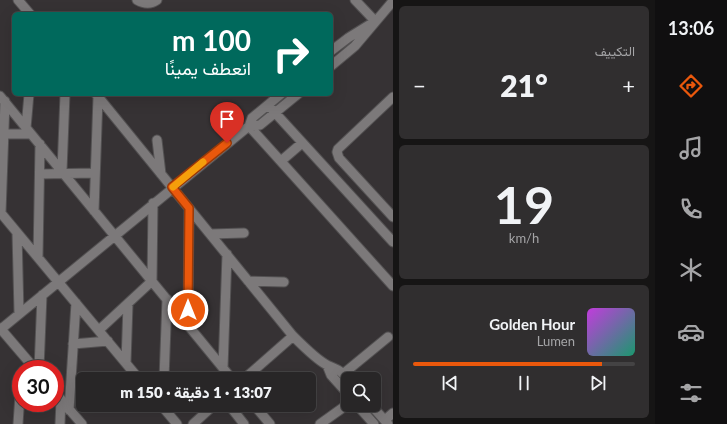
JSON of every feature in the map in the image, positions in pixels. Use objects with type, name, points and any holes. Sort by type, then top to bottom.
[{"type":"street","points":[[18,0],[28,12]]},
{"type":"street","points":[[137,0],[147,4],[154,3],[158,0]]},
{"type":"street","points":[[355,0],[375,21]]},
{"type":"street","points":[[333,64],[355,46],[393,1]]},
{"type":"street","points":[[334,49],[375,21]]},
{"type":"street","points":[[334,49],[345,54]]},
{"type":"street","points":[[29,96],[29,131]]},
{"type":"street","points":[[63,173],[65,96]]},
{"type":"street","points":[[94,211],[97,96]]},
{"type":"street","points":[[97,96],[293,336],[304,347],[327,365],[341,372]]},
{"type":"street","points":[[25,358],[0,328],[249,126],[252,118],[279,96]]},
{"type":"street","points":[[249,126],[260,125],[296,96]]},
{"type":"street","points":[[2,99],[226,372]]},
{"type":"street","points":[[2,99],[4,134],[0,212],[4,222],[17,233],[38,257],[134,372]]},
{"type":"street","points":[[391,101],[352,134],[337,152],[339,158],[393,217]]},
{"type":"street","points":[[268,105],[393,242]]},
{"type":"street","points":[[249,126],[393,286]]},
{"type":"street","points":[[4,134],[29,131]]},
{"type":"street","points":[[157,140],[162,174]]},
{"type":"street","points":[[281,161],[302,143]]},
{"type":"street","points":[[38,257],[40,144]]},
{"type":"street","points":[[40,174],[96,174]]},
{"type":"street","points":[[98,330],[152,281],[153,203]]},
{"type":"street","points":[[188,325],[189,208]]},
{"type":"street","points":[[17,233],[19,313]]},
{"type":"street","points":[[210,234],[244,233]]},
{"type":"street","points":[[223,368],[227,254]]},
{"type":"street","points":[[248,281],[284,282]]},
{"type":"street","points":[[39,360],[42,295]]},
{"type":"street","points":[[164,372],[167,299]]},
{"type":"street","points":[[69,410],[76,303]]},
{"type":"street","points":[[126,362],[128,304]]},
{"type":"street","points":[[252,372],[293,336]]},
{"type":"street","points":[[350,372],[388,337]]},
{"type":"street","points":[[73,344],[108,341]]},
{"type":"street","points":[[327,365],[331,375],[341,386]]},
{"type":"street","points":[[64,404],[82,424]]},
{"type":"street","points":[[320,424],[341,409]]},
{"type":"street","points":[[18,424],[19,412]]},
{"type":"street","points":[[59,412],[60,424]]},
{"type":"street","points":[[167,412],[177,424]]},
{"type":"street","points":[[193,424],[206,412]]},
{"type":"street","points":[[235,412],[244,424]]},
{"type":"street","points":[[260,412],[270,424]]},
{"type":"street","points":[[363,412],[374,424]]},
{"type":"street","points":[[378,412],[387,422],[393,413]]},
{"type":"slow traffic","points":[[173,187],[203,162]]},
{"type":"route","points":[[188,310],[189,208],[172,187],[227,143]]}]
